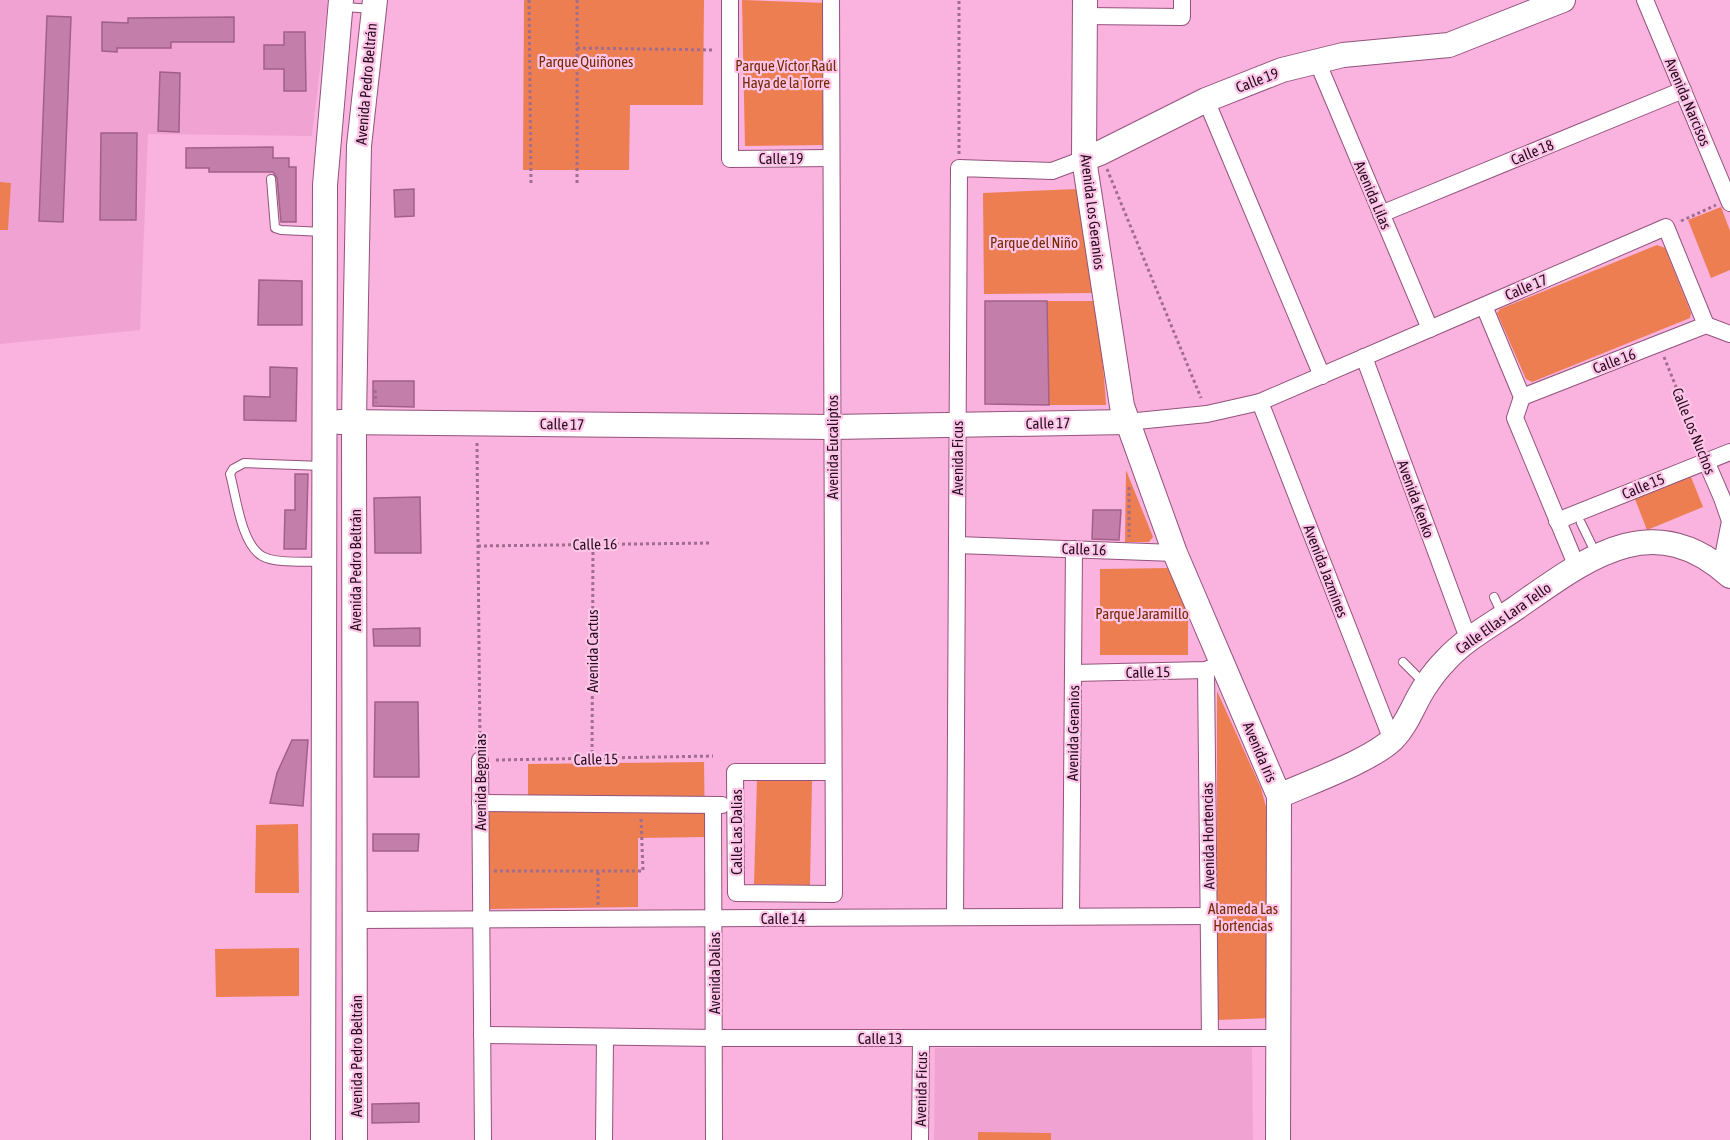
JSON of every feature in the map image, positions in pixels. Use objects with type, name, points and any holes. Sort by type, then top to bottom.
[{"type":"street","name":"Calle 19","points":[[730,0],[730,159],[831,158]]},
{"type":"street","name":"Avenida Eucaliptos","points":[[831,0],[834,894]]},
{"type":"street","points":[[1085,8],[1182,17],[1182,0]]},
{"type":"street","name":"Calle 19","points":[[959,168],[1052,171],[1092,156],[1206,100],[1282,70],[1317,60],[1365,52],[1449,45],[1563,0]]},
{"type":"street","name":"Avenida Narcisos","points":[[1645,0],[1729,202]]},
{"type":"street","points":[[340,4],[328,134],[325,231],[323,1129],[355,1129]]},
{"type":"street","name":"Avenida Pedro Beltrán","points":[[355,1129],[354,422],[359,146],[374,5]]},
{"type":"street","name":"Avenida Los Geranios","points":[[1085,8],[1092,156],[1122,406],[1126,422]]},
{"type":"street","name":"Avenida Lilas","points":[[1317,60],[1430,329]]},
{"type":"street","name":"Calle 18","points":[[1382,214],[1683,90]]},
{"type":"street","points":[[1206,100],[1322,376]]},
{"type":"street","name":"Avenida Ficus","points":[[955,917],[959,168]]},
{"type":"street","points":[[1666,227],[1706,325],[1730,334]]},
{"type":"street","name":"Calle 17","points":[[323,422],[832,427],[1126,422],[1207,414],[1260,402],[1666,227]]},
{"type":"street","points":[[1484,306],[1522,397],[1515,418],[1557,521],[1587,562]]},
{"type":"street","name":"Calle 16","points":[[1522,397],[1706,325]]},
{"type":"street","name":"Avenida Kenko","points":[[1364,357],[1468,641]]},
{"type":"street","name":"Avenida Jazmines","points":[[1260,402],[1392,740]]},
{"type":"street","name":"Avenida Iris","points":[[1126,422],[1214,667],[1279,796],[1278,1140]]},
{"type":"street","name":"Calle 15","points":[[1557,521],[1730,452]]},
{"type":"street","name":"Calle Los Nuchos","points":[[1706,461],[1730,521],[1725,572]]},
{"type":"street","name":"Calle Ellas Lara Tello","points":[[1279,796],[1356,762],[1392,740],[1401,729],[1426,685],[1447,658],[1468,641],[1499,607],[1616,547],[1632,543],[1662,542],[1690,550],[1725,572]]},
{"type":"street","name":"Calle 16","points":[[957,545],[1174,553]]},
{"type":"street","name":"Avenida Geranios","points":[[1071,916],[1074,549]]},
{"type":"street","name":"Calle 15","points":[[1073,673],[1214,667]]},
{"type":"street","name":"Avenida Hortencias","points":[[1210,1038],[1209,916],[1214,667]]},
{"type":"street","name":"Avenida Begonias","points":[[480,760],[483,1140]]},
{"type":"street","name":"Calle Las Dalias","points":[[736,893],[735,772],[833,772]]},
{"type":"street","points":[[480,803],[735,805]]},
{"type":"street","name":"Avenida Dalias","points":[[713,806],[714,1140]]},
{"type":"street","name":"Calle 14","points":[[736,893],[834,894]]},
{"type":"street","name":"Calle 14","points":[[356,920],[1209,916]]},
{"type":"street","name":"Calle 13","points":[[482,1035],[715,1038],[1278,1038]]},
{"type":"street","points":[[604,1140],[605,1037]]},
{"type":"street","name":"Avenida Ficus","points":[[920,1140],[921,1038]]},
{"type":"lane","points":[[340,4],[374,5]]},
{"type":"lane","points":[[271,179],[273,226],[275,228],[325,231]]},
{"type":"lane","points":[[323,466],[244,463],[233,469],[230,474],[244,530],[254,549],[262,556],[273,560],[323,562]]},
{"type":"lane","points":[[1581,523],[1587,562]]},
{"type":"lane","points":[[1403,662],[1426,685]]},
{"type":"path","points":[[529,0],[531,184]]},
{"type":"path","points":[[577,0],[577,184]]},
{"type":"path","points":[[959,168],[960,0]]},
{"type":"path","points":[[577,48],[714,50]]},
{"type":"path","points":[[1092,156],[1144,257],[1207,414]]},
{"type":"path","points":[[1666,227],[1729,202]]},
{"type":"path","name":"Calle Los Nuchos","points":[[1659,344],[1706,461]]},
{"type":"path","name":"Avenida Begonias","points":[[477,423],[480,760]]},
{"type":"path","points":[[1129,485],[1130,551]]},
{"type":"path","name":"Calle 16","points":[[478,546],[712,543]]},
{"type":"path","name":"Avenida Cactus","points":[[592,759],[593,544]]},
{"type":"path","name":"Calle 15","points":[[480,760],[713,756]]},
{"type":"path","points":[[481,872],[643,871],[641,805]]},
{"type":"path","points":[[598,871],[598,919]]},
{"type":"shaded area","points":[[0,0],[328,0],[312,136],[148,134],[140,330],[0,344]]},
{"type":"shaded area","points":[[1252,1047],[1253,1140],[934,1140],[935,1048]]},
{"type":"green space","name":"Parque Quiñones","points":[[524,0],[704,0],[703,105],[630,105],[629,170],[523,170]]},
{"type":"green space","name":"Parque Víctor Raúl Haya de la Torre","points":[[742,0],[827,3],[828,145],[745,146]]},
{"type":"green space","points":[[0,182],[11,183],[8,230],[0,230]]},
{"type":"green space","name":"Parque del Niño","points":[[1078,189],[1093,293],[984,294],[983,193]]},
{"type":"green space","points":[[1721,207],[1730,231],[1730,270],[1711,278],[1688,220]]},
{"type":"green space","points":[[1657,245],[1665,248],[1691,313],[1690,318],[1532,382],[1526,379],[1497,313],[1500,309]]},
{"type":"green space","points":[[1047,301],[1093,301],[1106,405],[1049,405]]},
{"type":"green space","points":[[1126,470],[1153,537],[1149,542],[1125,542]]},
{"type":"green space","points":[[1691,477],[1703,507],[1647,530],[1635,499]]},
{"type":"green space","name":"Parque Jaramillo","points":[[1171,568],[1188,612],[1188,655],[1100,655],[1100,569]]},
{"type":"green space","name":"Alameda Las Hortencias","points":[[1217,691],[1261,788],[1268,815],[1271,1018],[1217,1020]]},
{"type":"green space","points":[[704,762],[705,837],[638,838],[638,907],[488,909],[488,810],[528,809],[528,764]]},
{"type":"green space","points":[[757,779],[812,780],[810,885],[754,884]]},
{"type":"green space","points":[[298,824],[299,893],[255,893],[256,825]]},
{"type":"green space","points":[[299,948],[299,996],[216,997],[215,949]]},
{"type":"green space","points":[[978,1132],[1051,1133],[1051,1140],[978,1140]]},
{"type":"building","points":[[47,16],[71,17],[63,222],[39,221]]},
{"type":"building","points":[[234,17],[234,42],[171,42],[171,48],[117,48],[117,52],[102,51],[102,22],[128,23],[128,18]]},
{"type":"building","points":[[284,32],[305,32],[306,91],[284,91],[284,69],[264,69],[264,45],[284,45]]},
{"type":"building","points":[[160,72],[180,73],[179,132],[158,131]]},
{"type":"building","points":[[101,133],[137,133],[136,220],[100,220]]},
{"type":"building","points":[[273,147],[273,158],[289,158],[289,167],[296,167],[296,222],[281,222],[277,178],[273,172],[209,172],[209,168],[186,168],[186,148]]},
{"type":"building","points":[[414,189],[414,216],[395,217],[394,190]]},
{"type":"building","points":[[259,280],[302,281],[302,325],[258,325]]},
{"type":"building","points":[[985,301],[1047,301],[1049,405],[985,404]]},
{"type":"building","points":[[270,367],[297,368],[296,421],[244,420],[244,396],[270,397]]},
{"type":"building","points":[[373,381],[414,381],[414,407],[373,406]]},
{"type":"building","points":[[295,474],[308,474],[306,549],[284,549],[285,510],[295,510]]},
{"type":"building","points":[[420,497],[421,553],[375,553],[374,498]]},
{"type":"building","points":[[1093,510],[1121,510],[1119,540],[1092,539]]},
{"type":"building","points":[[420,628],[420,646],[374,646],[373,629]]},
{"type":"building","points":[[375,702],[418,702],[419,777],[374,777]]},
{"type":"building","points":[[292,740],[308,740],[303,806],[270,803],[277,773]]},
{"type":"building","points":[[373,834],[419,834],[418,851],[373,851]]},
{"type":"building","points":[[419,1103],[419,1122],[372,1123],[372,1104]]}]
